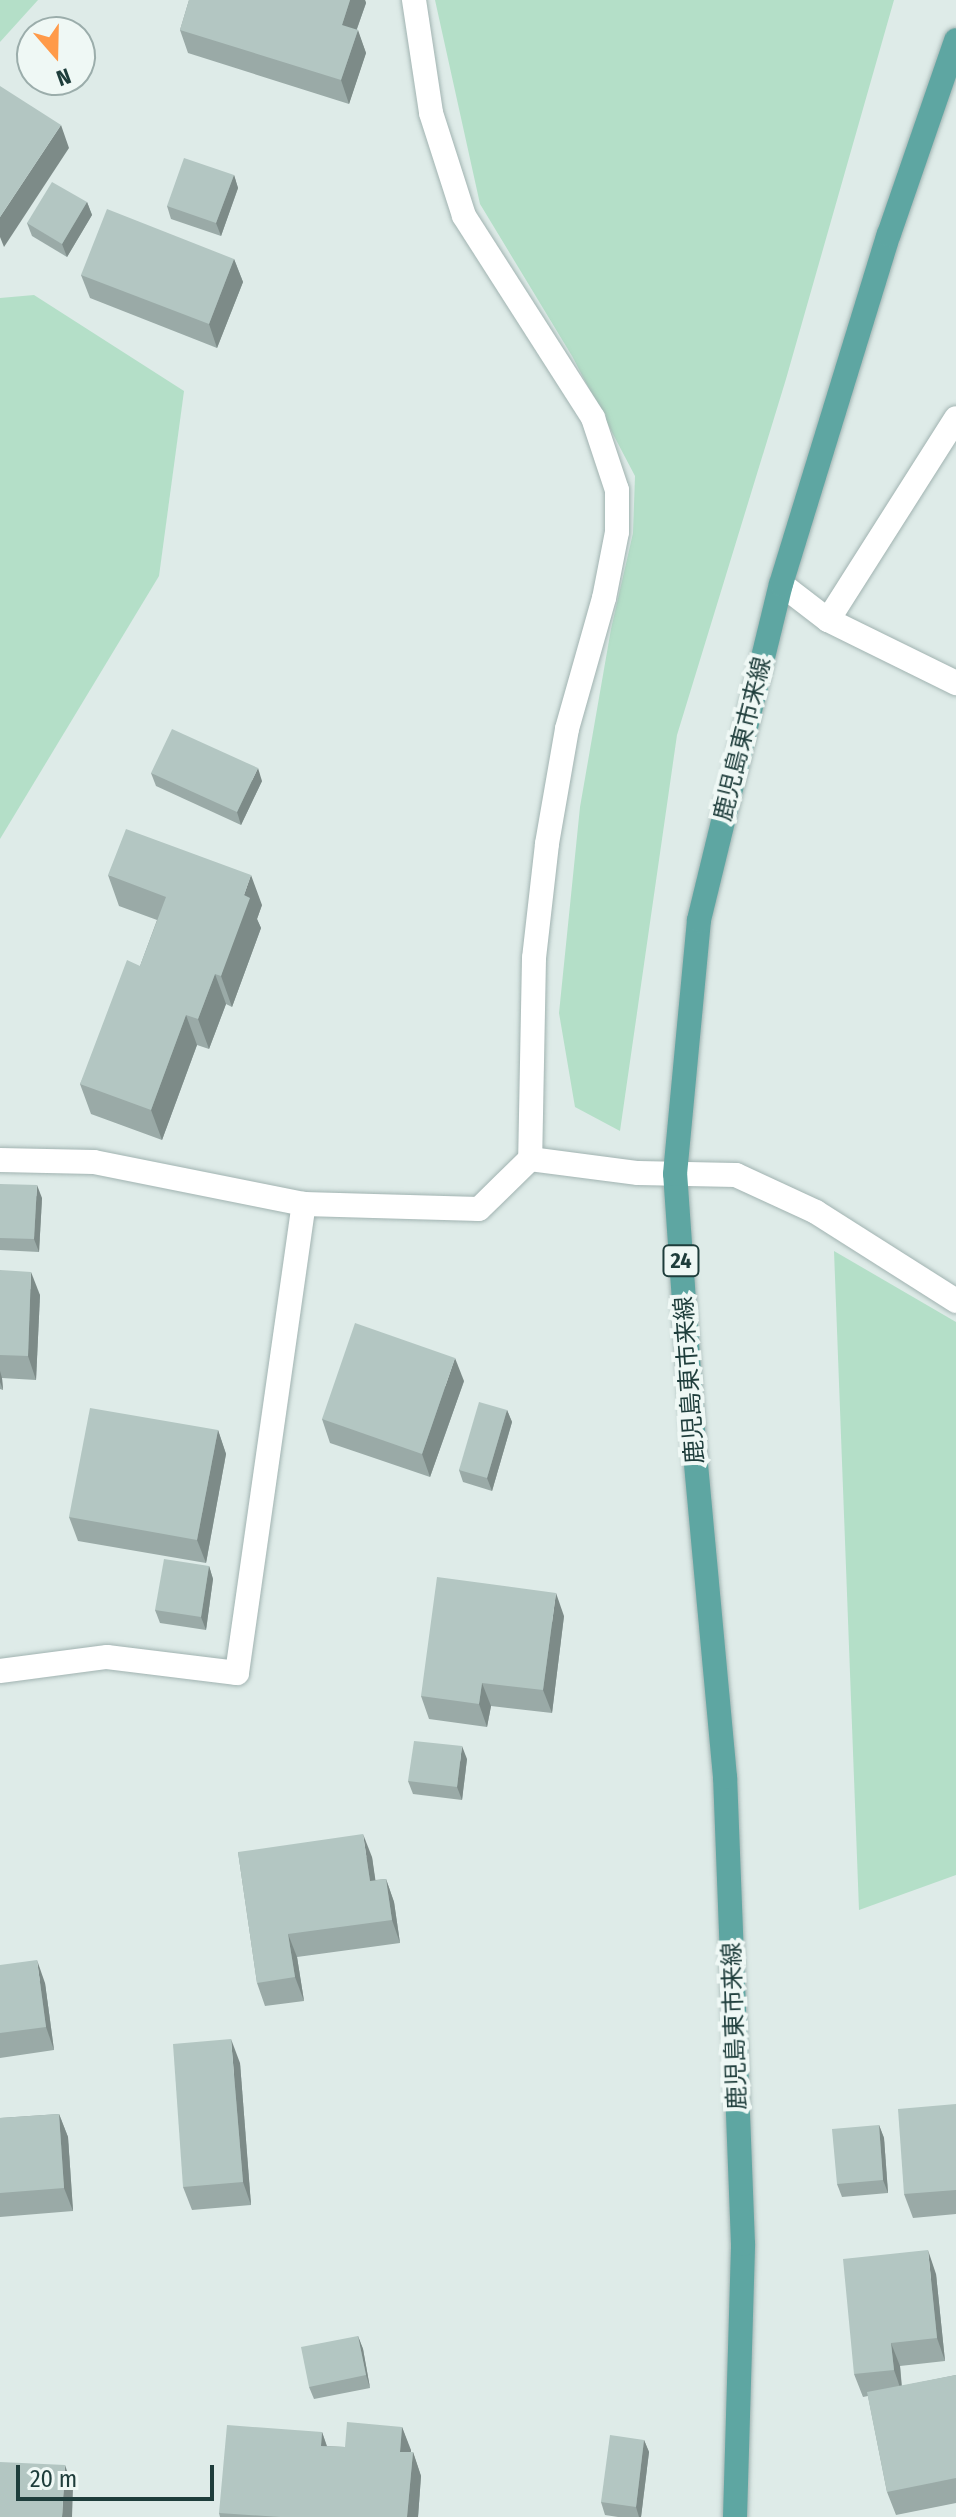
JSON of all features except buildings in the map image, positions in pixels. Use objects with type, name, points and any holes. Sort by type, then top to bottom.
[{"type":"main road","name":"鹿児島東市来線","points":[[735,2517],[743,2244],[725,1777],[694,1444],[675,1174],[699,920],[781,584],[889,234],[956,40]]},
{"type":"street","points":[[0,1160],[94,1162],[304,1204],[479,1209],[530,1159],[534,958],[547,844],[567,729],[604,598],[617,532],[617,490],[593,418],[464,216],[431,113],[414,0]]},
{"type":"street","points":[[828,620],[956,418]]},
{"type":"street","points":[[781,584],[828,620],[956,683]]},
{"type":"street","points":[[530,1159],[638,1173],[736,1175],[816,1212],[956,1301]]},
{"type":"street","points":[[0,1671],[107,1657],[237,1673],[304,1204]]},
{"type":"green space","points":[[0,0],[38,0],[24,16],[16,16],[16,24],[0,42]]},
{"type":"green space","points":[[435,0],[894,0],[786,379],[677,735],[620,1131],[575,1107],[559,1013],[580,807],[611,629],[633,533],[635,476],[572,356],[480,204]]},
{"type":"green space","points":[[34,295],[184,391],[159,576],[0,839],[0,298]]},
{"type":"green space","points":[[834,1251],[956,1322],[956,1875],[859,1910]]}]
